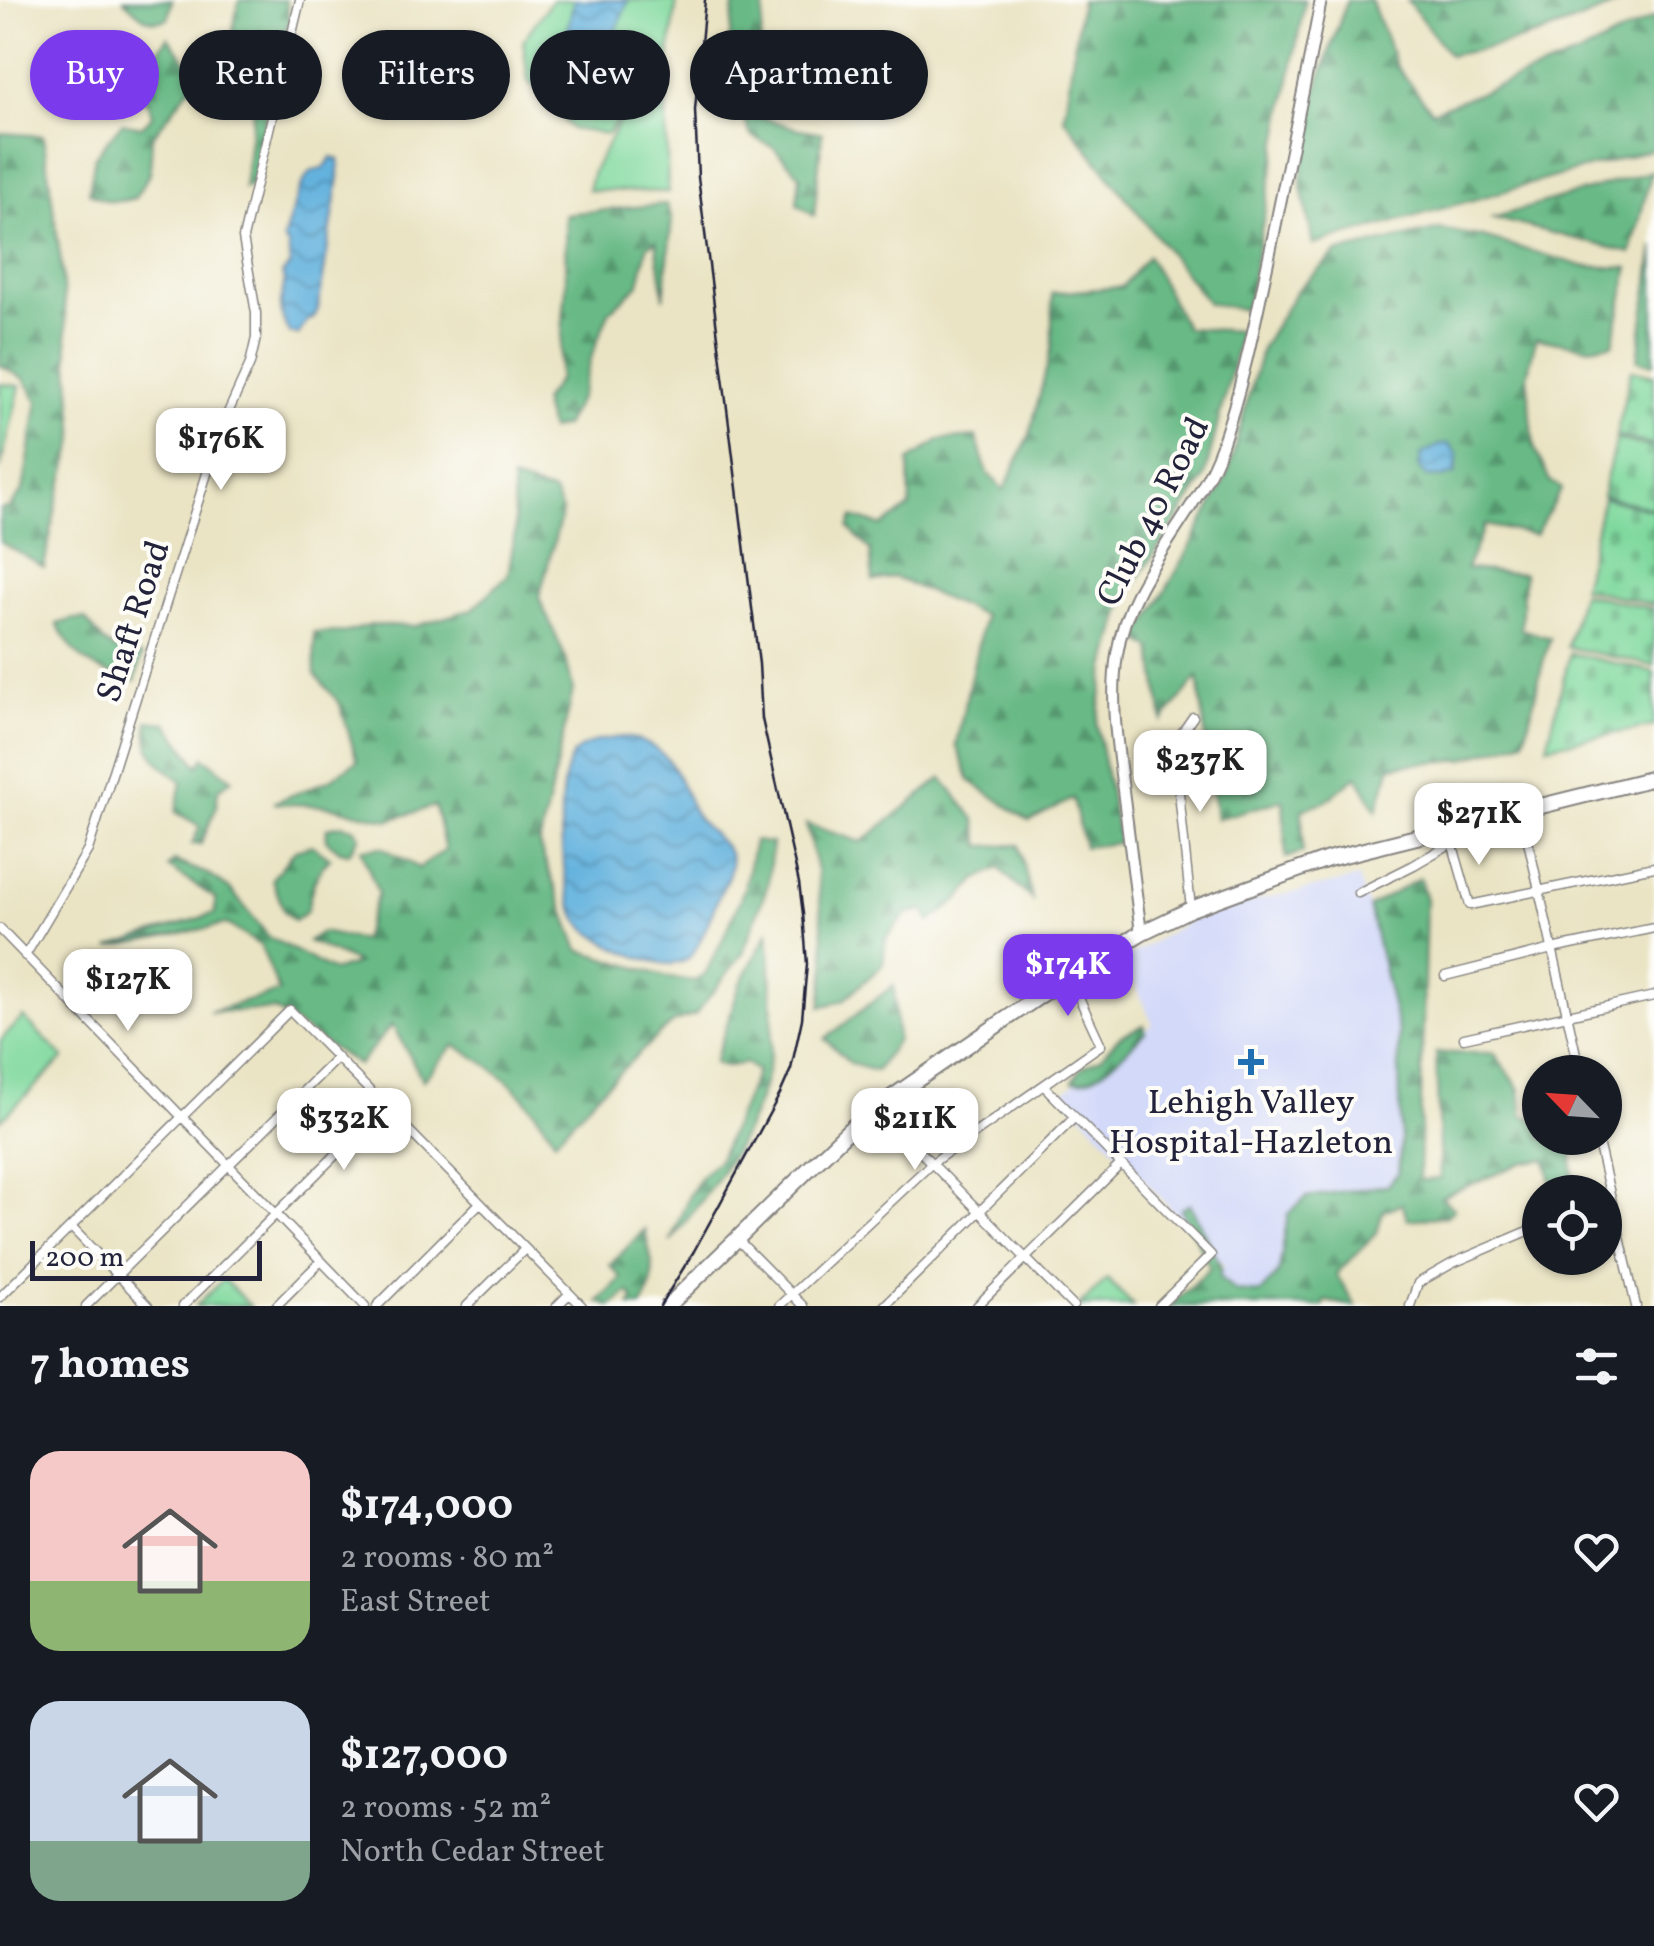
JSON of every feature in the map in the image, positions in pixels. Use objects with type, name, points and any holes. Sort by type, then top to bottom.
[{"type":"highway","points":[[668,1306],[850,1128],[1069,976],[1141,933],[1191,909],[1328,859],[1654,778]]},
{"type":"street","name":"Shaft Road","points":[[25,956],[88,850],[222,426],[250,364],[256,313],[243,238],[300,0]]},
{"type":"street","name":"Club 40 Road","points":[[1141,933],[1112,708],[1117,652],[1140,587],[1202,487],[1221,447],[1262,290],[1321,0]]},
{"type":"street","points":[[1191,909],[1174,744],[1193,717]]},
{"type":"street","points":[[1521,810],[1576,1055]]},
{"type":"street","points":[[1358,893],[1414,866],[1499,815]]},
{"type":"street","points":[[1452,842],[1470,904],[1654,867]]},
{"type":"street","points":[[1445,976],[1654,928]]},
{"type":"street","points":[[0,929],[365,1306]]},
{"type":"street","points":[[779,1306],[932,1163],[1101,1045],[1069,976]]},
{"type":"street","points":[[1464,1038],[1654,996]]},
{"type":"street","points":[[0,1297],[290,1010],[582,1306]]},
{"type":"street","points":[[86,1306],[337,1058]]},
{"type":"street","points":[[1044,1086],[1211,1255],[1159,1306]]},
{"type":"street","points":[[183,1306],[385,1106]]},
{"type":"street","points":[[876,1108],[1073,1306]]},
{"type":"street","points":[[884,1306],[1075,1117]]},
{"type":"street","points":[[977,1306],[1121,1164]]},
{"type":"street","points":[[376,1306],[480,1203]]},
{"type":"street","points":[[70,1227],[148,1306]]},
{"type":"street","points":[[1410,1306],[1418,1282],[1522,1234]]},
{"type":"street","points":[[736,1239],[803,1306]]},
{"type":"street","points":[[468,1306],[525,1249]]},
{"type":"street","points":[[1622,1252],[1636,1306]]},
{"type":"street","points":[[276,1306],[322,1262]]},
{"type":"street","points":[[557,1306],[570,1294]]},
{"type":"shaded area","name":"Lehigh Valley Hospital-Hazleton","points":[[1358,878],[1369,907],[1398,1031],[1398,1173],[1387,1185],[1307,1197],[1288,1214],[1279,1272],[1260,1293],[1236,1291],[1220,1278],[1221,1267],[1226,1267],[1062,1093],[1153,1024],[1123,959],[1207,911]]},
{"type":"green space","points":[[124,0],[172,0],[168,19],[155,21],[139,14]]},
{"type":"green space","points":[[239,0],[286,0],[289,19],[286,30],[233,30]]},
{"type":"green space","points":[[552,0],[677,0],[670,50],[670,30],[530,30]]},
{"type":"green space","points":[[735,0],[765,0],[762,30],[731,30]]},
{"type":"green space","points":[[1081,0],[1305,0],[1246,310],[1208,303],[1064,118]]},
{"type":"green space","points":[[1347,0],[1371,0],[1397,67],[1432,111],[1579,55],[1654,17],[1654,149],[1313,245],[1301,181],[1309,111]]},
{"type":"green space","points":[[1407,0],[1626,0],[1540,34],[1449,55]]},
{"type":"green space","points":[[530,30],[530,83],[528,81],[523,40]]},
{"type":"green space","points":[[168,37],[179,52],[179,101],[152,137],[150,173],[135,198],[106,200],[89,192],[95,156],[122,123],[142,127],[148,120],[159,120],[159,50]]},
{"type":"green space","points":[[252,120],[265,120],[251,186],[244,188]]},
{"type":"green space","points":[[564,120],[618,120],[608,134],[572,129]]},
{"type":"green space","points":[[620,120],[666,120],[668,192],[588,190],[593,171]]},
{"type":"green space","points":[[745,120],[770,120],[822,133],[814,216],[797,204],[800,175],[773,147],[751,136]]},
{"type":"green space","points":[[0,133],[43,136],[61,262],[75,440],[44,567],[0,542],[0,509],[9,508],[23,490],[38,401],[24,379],[0,365]]},
{"type":"green space","points":[[1652,171],[1631,253],[1493,218]]},
{"type":"green space","points":[[666,204],[672,218],[664,298],[656,241],[647,247],[639,284],[609,312],[580,397],[564,426],[550,430],[542,402],[558,380],[566,287],[565,214]]},
{"type":"green space","points":[[1440,229],[1483,237],[1583,266],[1629,268],[1613,344],[1586,347],[1536,338],[1527,376],[1534,447],[1550,481],[1562,488],[1535,535],[1485,525],[1466,569],[1524,574],[1521,629],[1550,638],[1524,740],[1464,759],[1391,766],[1377,811],[1357,776],[1325,802],[1302,809],[1303,852],[1286,858],[1283,800],[1216,819],[1198,677],[1163,721],[1152,649],[1138,639],[1227,476],[1262,347],[1296,291],[1336,253]]},
{"type":"green space","points":[[1654,246],[1654,364],[1638,360]]},
{"type":"green space","points":[[1148,256],[1186,328],[1241,331],[1204,479],[1124,600],[1106,668],[1097,724],[1119,843],[1084,847],[1073,799],[1029,821],[970,781],[956,745],[984,616],[894,577],[873,581],[870,550],[849,528],[853,517],[882,526],[910,507],[909,461],[939,440],[976,437],[987,472],[1004,490],[1030,434],[1052,346],[1052,293],[1122,287]]},
{"type":"green space","points":[[1631,370],[1654,375],[1654,445],[1616,436]]},
{"type":"green space","points":[[0,384],[20,386],[0,470]]},
{"type":"green space","points":[[1616,439],[1654,448],[1654,508],[1602,496]]},
{"type":"green space","points":[[512,480],[554,493],[562,512],[539,598],[566,659],[573,690],[539,845],[579,950],[671,978],[695,981],[705,974],[727,931],[744,889],[754,841],[772,843],[768,884],[743,953],[695,1015],[674,1022],[658,1035],[555,1140],[512,1085],[454,1045],[423,1080],[392,1025],[358,1065],[274,1010],[209,1012],[279,992],[261,946],[227,924],[109,948],[215,913],[215,898],[168,867],[174,861],[208,874],[231,890],[269,937],[333,971],[357,963],[308,941],[321,932],[362,940],[378,893],[361,849],[382,847],[419,868],[445,850],[435,806],[389,820],[328,806],[273,803],[329,780],[357,761],[340,704],[315,674],[314,633],[347,632],[372,625],[416,626],[473,609],[508,575],[515,532]]},
{"type":"green space","points":[[1603,498],[1654,510],[1654,605],[1582,588]]},
{"type":"green space","points":[[1581,593],[1654,609],[1654,666],[1567,647]]},
{"type":"green space","points":[[85,619],[115,650],[142,656],[135,681],[98,669],[80,657],[57,624]]},
{"type":"green space","points":[[1570,653],[1654,672],[1654,726],[1547,746]]},
{"type":"green space","points":[[148,721],[167,723],[198,766],[204,757],[232,779],[218,790],[216,808],[201,844],[192,844],[200,826],[176,812],[182,782],[151,751]]},
{"type":"green space","points":[[942,778],[975,819],[981,846],[1019,845],[1032,900],[999,868],[976,880],[960,899],[930,922],[924,910],[908,913],[886,938],[883,965],[844,1000],[821,1007],[826,965],[817,871],[806,824],[862,842]]},
{"type":"green space","points":[[327,828],[354,828],[360,836],[349,853],[326,840]]},
{"type":"green space","points":[[312,845],[330,858],[317,876],[307,911],[294,921],[284,911],[272,879],[295,850]]},
{"type":"green space","points":[[1420,878],[1426,900],[1419,1180],[1440,1179],[1436,1053],[1494,1053],[1520,1089],[1522,1155],[1573,1155],[1574,1175],[1549,1175],[1546,1159],[1522,1163],[1441,1197],[1454,1208],[1447,1216],[1408,1220],[1402,1204],[1383,1211],[1377,1233],[1336,1274],[1356,1306],[1325,1301],[1323,1306],[1170,1306],[1210,1268],[1181,1209],[1190,1204],[1221,1267],[1220,1278],[1236,1291],[1260,1293],[1279,1272],[1288,1214],[1307,1197],[1387,1185],[1398,1173],[1398,1031],[1369,907]]},
{"type":"green space","points":[[768,932],[772,1017],[769,1059],[759,1099],[731,1156],[670,1242],[694,1187],[718,1161],[757,1071],[745,1063],[724,1067],[714,1063],[740,985]]},
{"type":"green space","points":[[894,985],[897,1040],[876,1071],[851,1064],[825,1039]]},
{"type":"green space","points":[[23,1017],[64,1058],[0,1121],[0,1041]]},
{"type":"green space","points":[[1144,1025],[1145,1032],[1112,1064],[1092,1077],[1073,1081],[1081,1068],[1100,1058],[1121,1035]]},
{"type":"green space","points":[[645,1229],[653,1276],[642,1306],[630,1306],[634,1299],[629,1292],[611,1306],[598,1302],[621,1278],[610,1265]]},
{"type":"green space","points":[[223,1279],[250,1306],[196,1306]]},
{"type":"green space","points":[[1107,1279],[1134,1306],[1079,1306]]},
{"type":"water","points":[[574,0],[628,0],[616,30],[567,30]]},
{"type":"water","points":[[332,157],[339,159],[339,179],[318,309],[298,335],[289,333],[282,313],[282,274],[290,265],[288,245],[283,240],[304,181],[311,172],[323,169]]},
{"type":"water","points":[[1449,444],[1458,455],[1455,474],[1442,478],[1426,476],[1419,467],[1422,454]]},
{"type":"water","points":[[624,737],[646,743],[664,756],[697,817],[731,858],[729,874],[697,948],[685,961],[674,964],[644,959],[610,945],[584,927],[571,904],[561,835],[567,768],[574,754],[585,746]]},
{"type":"railway","points":[[660,1306],[694,1251],[791,1069],[802,1019],[807,964],[799,883],[762,719],[759,664],[698,177],[695,110],[705,0]]},
{"type":"place","name":"Lehigh Valley Hospital-Hazleton","points":[[1251,1062]]}]
